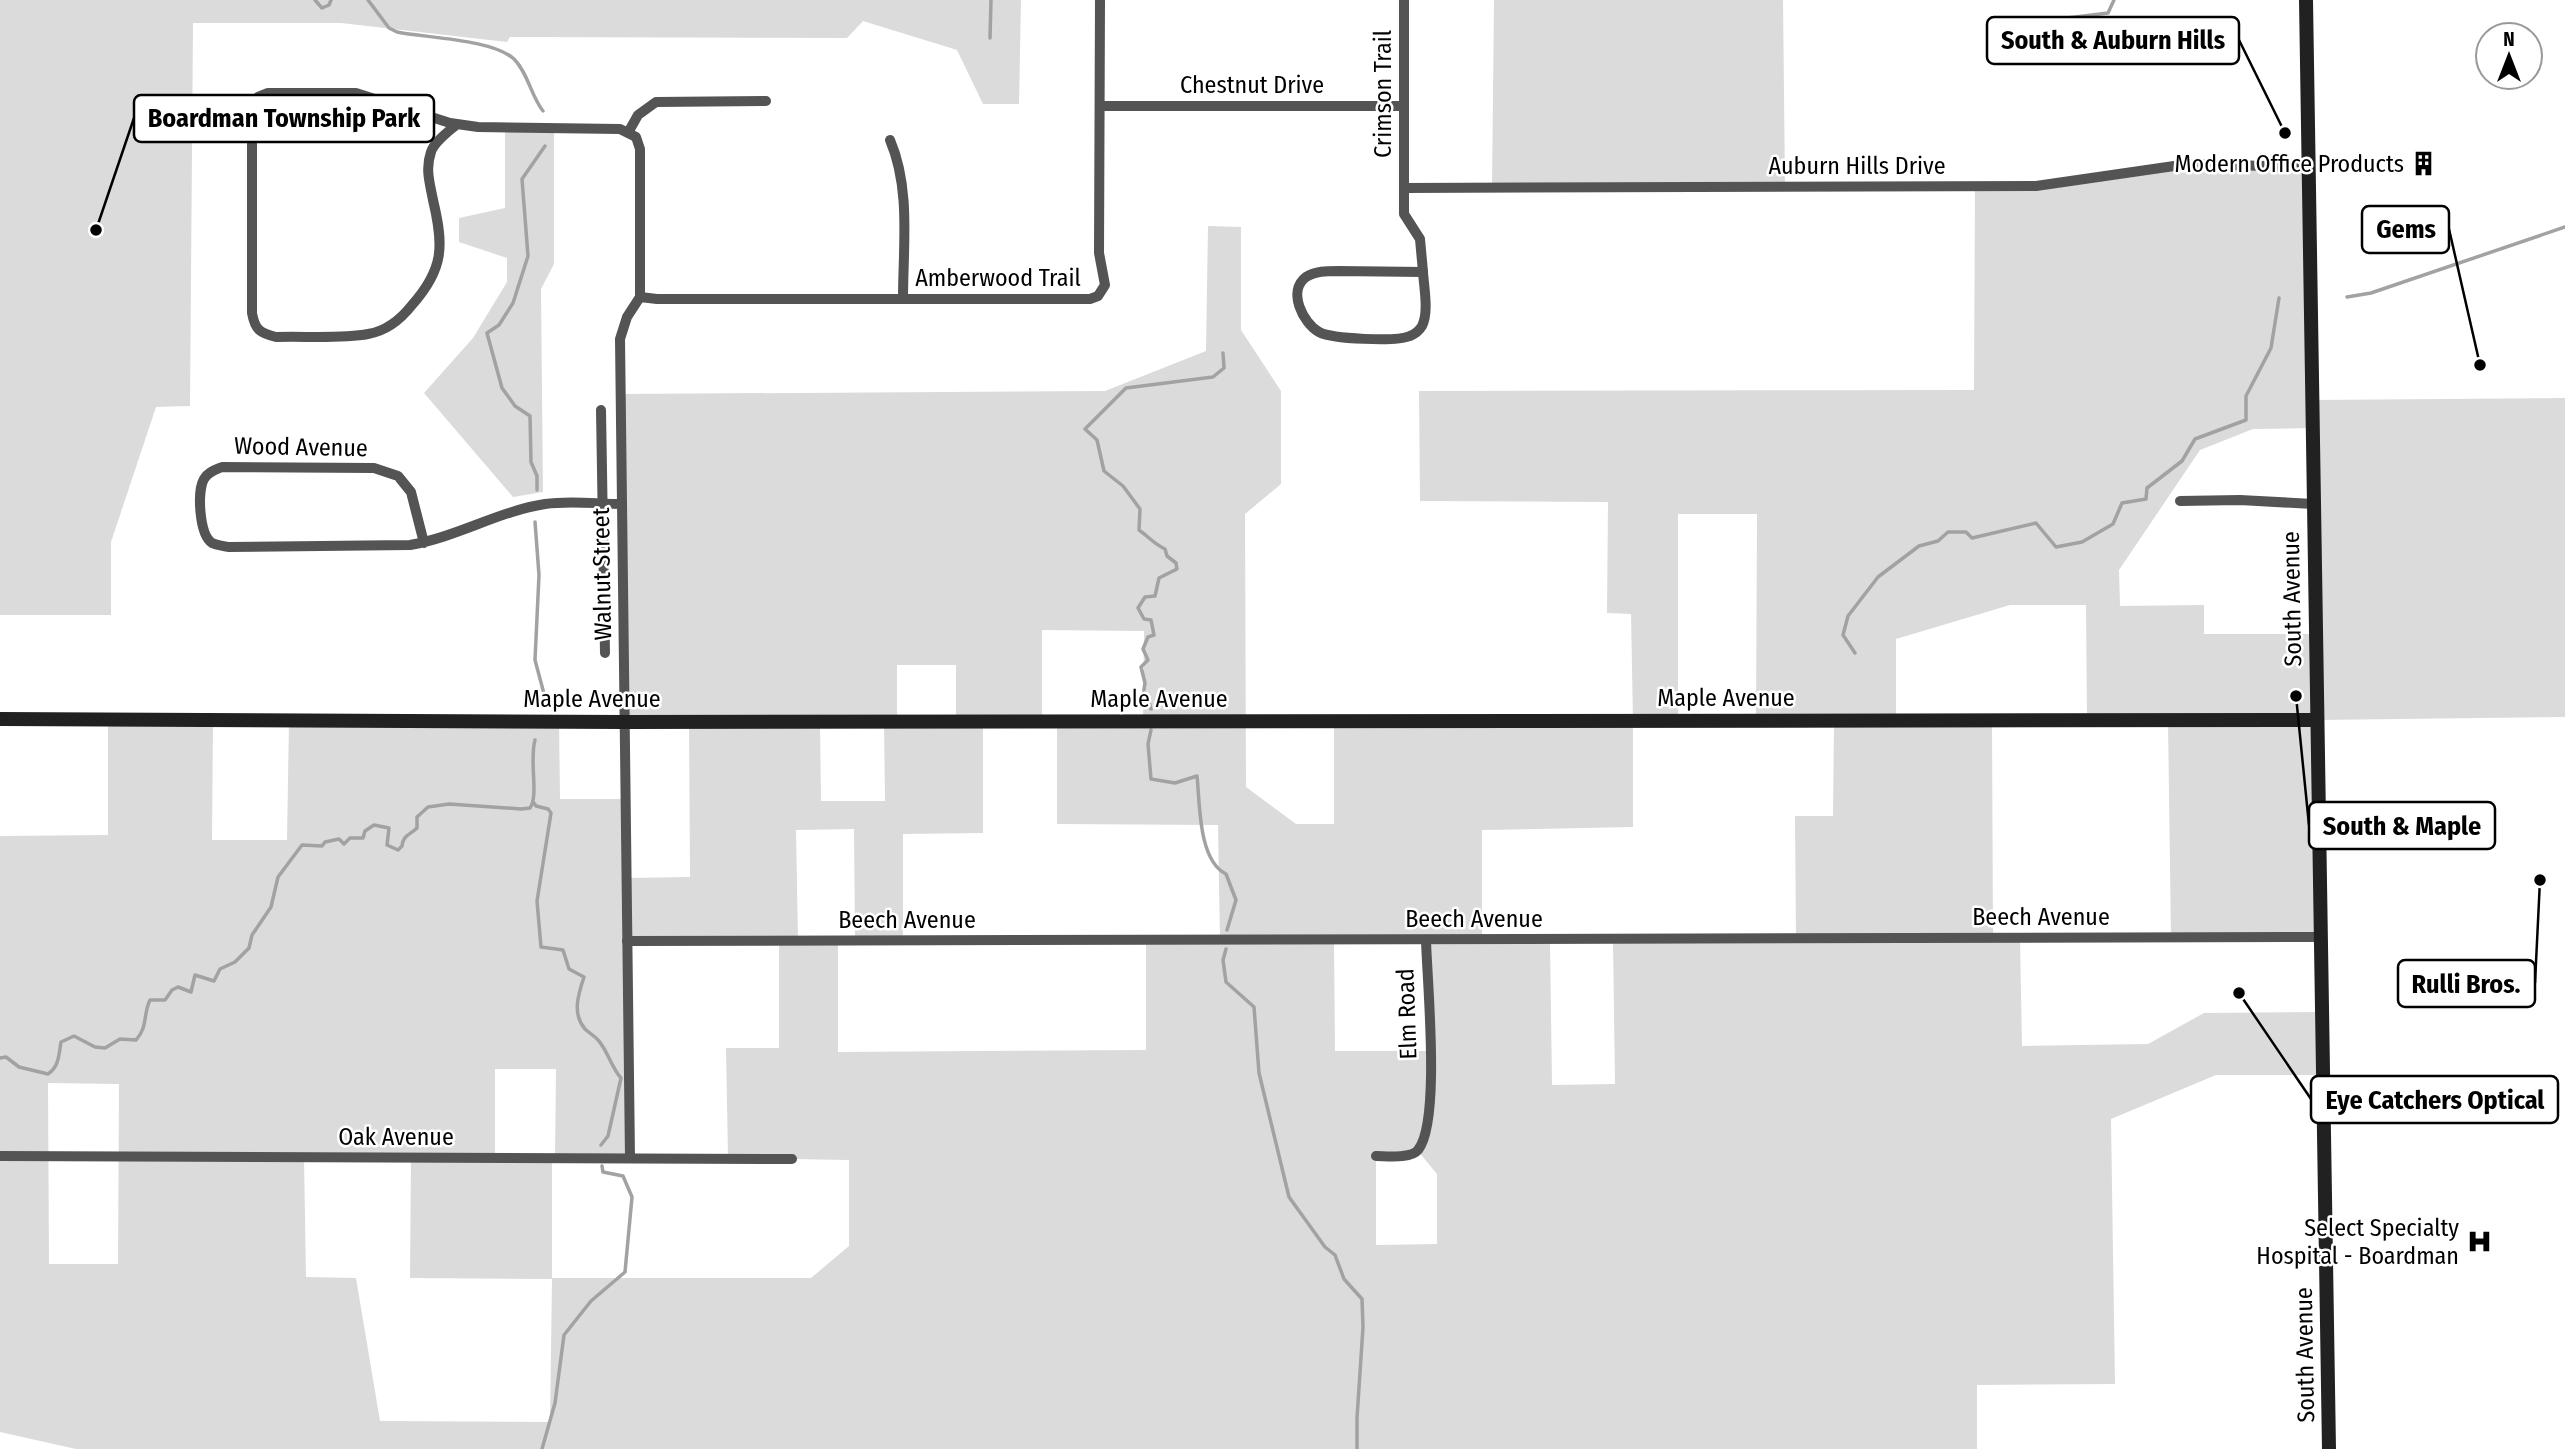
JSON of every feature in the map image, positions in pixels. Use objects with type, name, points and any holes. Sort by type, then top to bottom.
[{"type":"street","name":"Amberwood Trail","points":[[640,297],[1090,299],[1098,296],[1105,285],[1099,253],[1100,0]]},
{"type":"street","name":"Crimson Trail","points":[[1404,0],[1404,214],[1420,239],[1423,272],[1423,324],[1412,336],[1398,339],[1329,336],[1310,326],[1300,309],[1300,285],[1315,273],[1423,272]]},
{"type":"street","name":"South Avenue","points":[[2306,0],[2329,1449]]},
{"type":"street","points":[[456,125],[431,150],[427,174],[440,246],[437,272],[403,316],[385,329],[368,334],[276,337],[262,333],[255,327],[252,313],[252,106],[258,97],[268,93],[356,93],[456,125],[629,131],[638,115],[656,102],[766,101]]},
{"type":"street","name":"Chestnut Drive","points":[[1100,106],[1404,106]]},
{"type":"street","name":"Walnut Street","points":[[629,131],[636,137],[640,149],[640,297],[627,317],[620,339],[630,1157]]},
{"type":"street","points":[[890,141],[903,180],[903,299]]},
{"type":"street","name":"Auburn Hills Drive","points":[[1404,188],[2036,186],[2188,164],[2308,167]]},
{"type":"street","points":[[601,410],[605,653]]},
{"type":"street","name":"Wood Avenue","points":[[425,543],[411,492],[398,476],[374,468],[222,467],[209,472],[202,481],[200,517],[205,533],[212,543],[228,547],[425,543],[517,510],[547,503],[622,504]]},
{"type":"street","points":[[2180,501],[2240,500],[2314,504]]},
{"type":"street","name":"Maple Avenue","points":[[0,719],[625,722],[2317,720]]},
{"type":"street","name":"Beech Avenue","points":[[627,941],[2321,937]]},
{"type":"street","name":"Elm Road","points":[[1376,1156],[1412,1154],[1418,1151],[1429,1123],[1431,1086],[1426,940]]},
{"type":"street","name":"Oak Avenue","points":[[0,1156],[792,1159]]},
{"type":"shaded area","points":[[0,0],[1021,0],[1019,104],[983,104],[957,50],[863,21],[847,38],[510,37],[507,42],[341,23],[193,23],[190,406],[156,407],[111,542],[111,615],[0,615]]},
{"type":"shaded area","points":[[1494,0],[1783,0],[1785,187],[1492,188]]},
{"type":"shaded area","points":[[505,128],[554,128],[554,264],[541,289],[543,492],[513,497],[424,393],[473,338],[507,282],[507,258],[459,242],[459,218],[505,208]]},
{"type":"shaded area","points":[[2188,164],[2308,167],[2312,400],[2565,398],[2565,717],[2317,720],[2321,937],[2171,938],[2168,721],[2087,720],[2086,605],[2010,605],[1896,639],[1896,720],[1992,720],[1993,938],[2020,938],[2022,1046],[2148,1044],[2204,1013],[2322,1012],[2323,1075],[2216,1075],[2111,1119],[2115,1384],[1977,1385],[1977,1449],[76,1449],[0,1432],[0,836],[108,835],[108,720],[213,720],[212,840],[287,840],[289,721],[559,722],[560,799],[626,799],[627,878],[690,877],[689,722],[625,722],[621,394],[1105,391],[1206,351],[1208,226],[1241,227],[1241,330],[1281,391],[1281,484],[1245,514],[1246,787],[1296,824],[1334,824],[1334,721],[1633,720],[1631,614],[1607,613],[1608,502],[1420,501],[1419,391],[1974,390],[1975,186],[2036,186]],"holes":[[[2312,428],[2316,634],[2204,634],[2204,605],[2120,606],[2119,570],[2200,450],[2253,429]],[[1678,514],[1757,514],[1756,721],[1834,721],[1833,816],[1795,816],[1796,939],[1613,940],[1615,1084],[1552,1085],[1550,940],[1482,940],[1482,830],[1633,827],[1633,721],[1678,721]],[[1042,630],[1144,631],[1143,721],[1057,721],[1057,824],[1218,825],[1220,940],[1146,941],[1146,1050],[838,1052],[838,942],[798,941],[796,830],[854,829],[855,941],[903,941],[903,834],[983,833],[983,722],[1042,721]],[[897,665],[956,665],[956,721],[897,721]],[[820,722],[884,722],[885,801],[821,801]],[[1426,940],[1430,1051],[1335,1051],[1334,941]],[[627,941],[779,942],[779,1048],[726,1048],[728,1158],[849,1160],[849,1246],[811,1278],[552,1278],[552,1158],[495,1158],[495,1069],[556,1069],[555,1158],[630,1158]],[[48,1083],[119,1084],[118,1264],[49,1264]],[[1418,1151],[1437,1174],[1437,1244],[1376,1245],[1376,1156]],[[304,1158],[411,1158],[410,1278],[552,1279],[550,1422],[380,1421],[356,1278],[306,1277]]]},
{"type":"waterway","points":[[315,0],[322,8],[329,5],[331,0]]},
{"type":"waterway","points":[[368,0],[389,28],[397,32],[475,43],[504,52],[519,65],[543,111]]},
{"type":"waterway","points":[[990,38],[991,0]]},
{"type":"waterway","points":[[2026,63],[2044,34],[2055,24],[2067,18],[2108,13],[2114,0]]},
{"type":"waterway","points":[[537,490],[537,476],[531,462],[530,416],[515,406],[502,388],[487,333],[499,325],[513,303],[528,256],[522,179],[545,146]]},
{"type":"waterway","points":[[2347,297],[2371,293],[2565,227]]},
{"type":"waterway","points":[[1855,653],[1843,635],[1848,616],[1878,577],[1919,546],[1938,541],[1948,532],[1966,532],[1972,538],[2036,523],[2056,547],[2082,542],[2113,524],[2122,503],[2146,499],[2147,488],[2182,461],[2195,439],[2246,420],[2246,396],[2271,348],[2279,298]]},
{"type":"waterway","points":[[1151,709],[1148,698],[1143,696],[1145,683],[1141,667],[1148,660],[1143,649],[1148,637],[1154,635],[1151,620],[1144,619],[1138,608],[1145,597],[1155,596],[1159,578],[1177,569],[1176,563],[1167,556],[1165,549],[1139,530],[1140,509],[1123,486],[1104,471],[1097,440],[1085,429],[1126,388],[1213,377],[1224,368],[1223,353]]},
{"type":"waterway","points":[[535,522],[539,575],[535,660],[547,705]]},
{"type":"waterway","points":[[1151,730],[1148,744],[1151,779],[1175,783],[1197,776],[1205,844],[1210,857],[1226,874],[1236,900],[1227,930]]},
{"type":"waterway","points":[[0,1058],[6,1057],[19,1067],[48,1074],[56,1064],[61,1042],[74,1036],[95,1047],[105,1048],[120,1039],[136,1040],[142,1030],[150,1000],[165,1000],[172,990],[178,987],[191,992],[195,975],[214,981],[220,969],[235,962],[249,948],[252,935],[271,907],[278,877],[302,845],[322,846],[325,842],[339,839],[344,844],[350,838],[363,838],[365,831],[374,825],[389,828],[387,845],[398,850],[405,837],[417,828],[417,817],[428,807],[449,804],[530,808],[534,795],[535,740]]},
{"type":"waterway","points":[[534,803],[551,813],[537,901],[541,947],[563,950],[569,969],[584,977],[577,1011],[581,1023],[601,1044],[621,1078],[608,1136],[601,1145]]},
{"type":"waterway","points":[[1226,949],[1223,960],[1226,982],[1254,1007],[1259,1073],[1289,1197],[1325,1247],[1335,1255],[1344,1279],[1362,1299],[1357,1449]]},
{"type":"waterway","points":[[542,1449],[555,1403],[564,1335],[591,1301],[625,1272],[632,1197],[623,1176],[603,1172],[602,1166]]},
{"type":"place","name":"South & Auburn Hills","points":[[2285,133]]},
{"type":"place","name":"Modern Office Products","points":[[2424,164]]},
{"type":"place","name":"Boardman Township Park","points":[[96,230]]},
{"type":"place","name":"Gems","points":[[2480,365]]},
{"type":"place","name":"South & Maple","points":[[2296,696]]},
{"type":"place","name":"Rulli Bros.","points":[[2540,880]]},
{"type":"place","name":"Eye Catchers Optical","points":[[2239,993]]},
{"type":"place","name":"Select Specialty Hospital - Boardman","points":[[2479,1242]]}]
